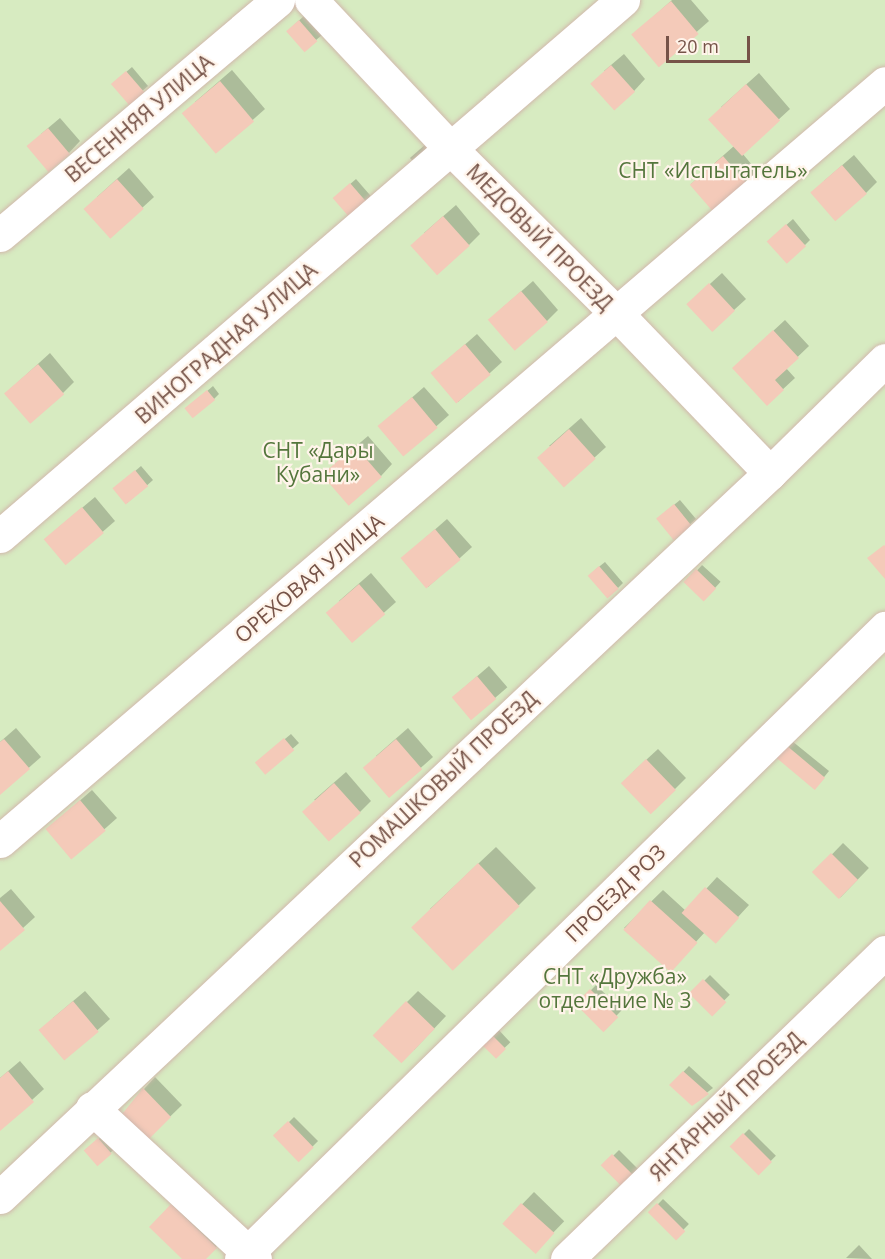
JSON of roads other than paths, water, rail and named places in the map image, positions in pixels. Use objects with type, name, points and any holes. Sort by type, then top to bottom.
[{"type":"street","name":"ВЕСЕННЯЯ УЛИЦА","points":[[0,235],[278,0]]},
{"type":"street","name":"МЕДОВЫЙ ПРОЕЗД","points":[[311,0],[452,150],[618,315],[770,473]]},
{"type":"street","name":"ВИНОГРАДНАЯ УЛИЦА","points":[[0,536],[452,150],[623,0]]},
{"type":"street","name":"ОРЕХОВАЯ УЛИЦА","points":[[0,841],[618,315],[885,83]]},
{"type":"street","name":"РОМАШКОВЫЙ ПРОЕЗД","points":[[0,1197],[770,473],[885,360]]},
{"type":"street","name":"ПРОЕЗД РОЗ","points":[[248,1257],[885,628]]},
{"type":"street","name":"ЯНТАРНЫЙ ПРОЕЗД","points":[[567,1259],[885,952]]},
{"type":"street","points":[[93,1108],[248,1257]]},
{"type":"park label","name":"СНТ «Испытатель»","points":[[713,170]]},
{"type":"park label","name":"СНТ «Дары Кубани»","points":[[318,462]]},
{"type":"park label","name":"СНТ «Дружба» отделение № 3","points":[[615,988]]}]
